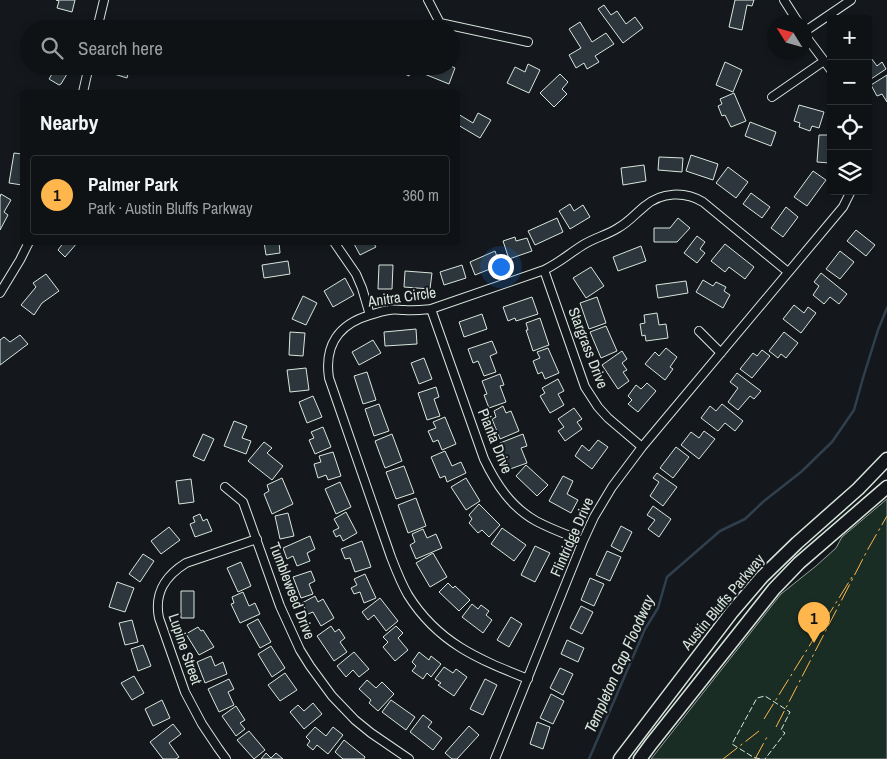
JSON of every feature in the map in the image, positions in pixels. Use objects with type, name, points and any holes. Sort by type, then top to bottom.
[{"type":"main road","name":"Austin Bluffs Parkway","points":[[620,759],[732,612],[762,577],[887,459]]},
{"type":"main road","name":"Austin Bluffs Parkway","points":[[640,759],[774,589],[799,563],[887,487]]},
{"type":"street","points":[[99,20],[104,0]]},
{"type":"street","points":[[428,0],[438,20]]},
{"type":"street","points":[[784,0],[794,15]]},
{"type":"street","points":[[812,27],[851,0]]},
{"type":"street","points":[[460,27],[528,42]]},
{"type":"street","points":[[812,44],[827,65]]},
{"type":"street","points":[[772,97],[824,61]]},
{"type":"street","points":[[83,90],[87,75]]},
{"type":"street","name":"Anitra Circle","points":[[528,679],[479,658],[452,642],[438,631],[417,607],[400,580],[329,378],[328,356],[336,337],[350,323],[359,318],[390,310],[418,311],[431,309],[544,270],[584,244],[604,236],[627,223],[654,199],[673,194],[689,196],[703,202],[788,272]]},
{"type":"street","name":"Flintridge Drive","points":[[495,759],[583,542],[594,517],[612,487],[642,447],[843,207],[849,195]]},
{"type":"street","points":[[0,293],[28,245]]},
{"type":"street","points":[[336,245],[356,274],[370,315]]},
{"type":"street","name":"Stargrass Drive","points":[[544,270],[585,387],[594,402],[608,418],[642,447]]},
{"type":"street","name":"Pianta Drive","points":[[431,309],[484,458],[501,490],[512,503],[536,521],[583,542]]},
{"type":"street","points":[[699,331],[720,353]]},
{"type":"street","name":"Tumbleweed Drive","points":[[226,487],[243,502],[286,621],[310,666],[332,696],[355,720],[409,759]]},
{"type":"street","name":"Lupine Street","points":[[226,759],[202,724],[185,692],[159,618],[157,609],[158,598],[168,578],[181,566],[257,539]]},
{"type":"green space","points":[[887,499],[887,759],[651,759],[781,594],[816,566],[836,548],[842,537]]},
{"type":"building","points":[[56,0],[75,0],[72,12],[57,8],[59,1]]},
{"type":"building","points":[[735,0],[754,0],[752,6],[747,5],[742,30],[729,27]]},
{"type":"building","points":[[604,5],[611,15],[617,11],[626,24],[635,17],[643,28],[623,43],[598,9]]},
{"type":"building","points":[[580,22],[592,42],[606,33],[614,44],[595,56],[599,62],[587,69],[584,63],[576,68],[569,55],[581,48],[569,29]]},
{"type":"building","points":[[872,59],[877,66],[882,62],[886,69],[872,78]]},
{"type":"building","points":[[725,62],[742,70],[733,92],[716,85]]},
{"type":"building","points":[[528,64],[540,70],[529,93],[507,83],[515,67],[525,72]]},
{"type":"building","points":[[560,74],[568,82],[562,89],[567,94],[554,107],[540,93]]},
{"type":"building","points":[[51,75],[66,75],[59,85],[49,79]]},
{"type":"building","points":[[117,75],[128,75],[127,78]]},
{"type":"building","points":[[427,75],[452,75],[449,84]]},
{"type":"building","points":[[887,75],[887,102],[882,94],[877,96],[872,84]]},
{"type":"building","points":[[734,93],[746,121],[731,127],[725,115],[722,116],[718,106],[722,104],[720,99]]},
{"type":"building","points":[[799,105],[824,112],[819,128],[812,126],[810,131],[799,127],[800,123],[794,121]]},
{"type":"building","points":[[478,113],[491,120],[480,138],[460,126],[460,115],[473,123]]},
{"type":"building","points":[[750,122],[776,132],[771,146],[745,136]]},
{"type":"building","points":[[819,135],[827,135],[827,163],[817,162]]},
{"type":"building","points":[[14,153],[20,154],[20,185],[9,183]]},
{"type":"building","points":[[691,155],[718,164],[713,180],[686,171]]},
{"type":"building","points":[[659,157],[683,158],[682,172],[658,170]]},
{"type":"building","points":[[644,165],[646,181],[623,185],[621,168]]},
{"type":"building","points":[[728,167],[748,182],[736,198],[716,183]]},
{"type":"building","points":[[813,171],[826,180],[807,206],[794,197]]},
{"type":"building","points":[[751,193],[770,207],[762,218],[743,204]]},
{"type":"building","points":[[1,194],[11,200],[4,212],[8,215],[0,230],[0,197]]},
{"type":"building","points":[[570,204],[574,211],[583,205],[590,217],[570,229],[559,211]]},
{"type":"building","points":[[786,207],[798,217],[783,237],[771,228]]},
{"type":"building","points":[[557,218],[563,232],[535,245],[528,231]]},
{"type":"building","points":[[678,218],[690,228],[677,242],[654,242],[654,228],[670,228]]},
{"type":"building","points":[[856,230],[875,245],[866,256],[847,241]]},
{"type":"building","points":[[697,236],[705,242],[700,249],[705,253],[697,263],[684,253]]},
{"type":"building","points":[[515,237],[516,241],[527,238],[532,251],[509,259],[503,241]]},
{"type":"building","points":[[725,244],[754,267],[745,279],[729,267],[725,272],[711,261]]},
{"type":"building","points":[[62,245],[75,245],[65,257],[58,250]]},
{"type":"building","points":[[264,245],[279,245],[280,253],[266,255]]},
{"type":"building","points":[[355,245],[375,245],[376,247],[360,255]]},
{"type":"building","points":[[641,246],[646,261],[618,271],[613,257]]},
{"type":"building","points":[[495,251],[500,265],[475,275],[470,262]]},
{"type":"building","points":[[840,251],[854,262],[840,279],[826,269]]},
{"type":"building","points":[[288,261],[290,274],[264,278],[262,265]]},
{"type":"building","points":[[379,265],[393,265],[392,289],[378,289]]},
{"type":"building","points":[[462,265],[466,278],[444,285],[440,272]]},
{"type":"building","points":[[591,267],[604,286],[586,298],[573,278]]},
{"type":"building","points":[[405,271],[432,273],[430,289],[404,287]]},
{"type":"building","points":[[821,273],[847,294],[839,304],[830,297],[824,304],[813,295],[819,286],[814,282]]},
{"type":"building","points":[[46,274],[59,291],[42,303],[34,315],[21,305],[36,287],[33,283]]},
{"type":"building","points":[[345,278],[354,295],[333,307],[324,291]]},
{"type":"building","points":[[703,280],[713,286],[716,282],[726,287],[724,291],[730,295],[723,308],[696,292]]},
{"type":"building","points":[[686,281],[688,293],[658,298],[656,285]]},
{"type":"building","points":[[303,296],[317,303],[306,325],[292,319]]},
{"type":"building","points":[[532,297],[538,314],[516,321],[515,318],[508,321],[503,307]]},
{"type":"building","points":[[597,297],[606,323],[589,329],[580,303]]},
{"type":"building","points":[[794,305],[804,313],[808,307],[816,313],[801,333],[783,319]]},
{"type":"building","points":[[657,313],[659,325],[666,324],[668,338],[646,341],[645,335],[642,336],[640,324],[645,323],[644,315]]},
{"type":"building","points":[[482,314],[487,329],[464,337],[459,322]]},
{"type":"building","points":[[540,318],[549,345],[533,351],[526,330],[528,330],[526,323]]},
{"type":"building","points":[[606,326],[617,351],[601,358],[590,332]]},
{"type":"building","points":[[416,329],[417,344],[385,346],[384,332]]},
{"type":"building","points":[[290,332],[305,333],[303,356],[289,355]]},
{"type":"building","points":[[784,332],[798,343],[786,358],[781,354],[778,358],[769,351]]},
{"type":"building","points":[[20,335],[28,344],[0,365],[0,340],[4,337],[10,342]]},
{"type":"building","points":[[373,340],[381,353],[359,365],[352,352]]},
{"type":"building","points":[[492,341],[497,353],[490,356],[496,372],[484,376],[478,361],[473,363],[468,349]]},
{"type":"building","points":[[548,348],[559,373],[545,379],[542,372],[538,374],[533,361],[540,358],[537,352]]},
{"type":"building","points":[[666,348],[677,357],[670,367],[673,369],[665,380],[645,364],[655,352],[659,356]]},
{"type":"building","points":[[762,350],[770,356],[752,378],[740,369],[753,353],[757,356]]},
{"type":"building","points":[[622,351],[627,359],[622,363],[627,370],[623,372],[629,381],[618,389],[602,365]]},
{"type":"building","points":[[424,358],[432,379],[419,384],[411,363]]},
{"type":"building","points":[[306,368],[309,390],[290,392],[287,370]]},
{"type":"building","points":[[367,372],[376,400],[363,404],[354,376]]},
{"type":"building","points":[[737,373],[761,391],[754,399],[750,396],[738,410],[728,402],[738,388],[730,382]]},
{"type":"building","points":[[500,374],[504,385],[500,386],[506,402],[489,408],[484,395],[487,394],[482,381]]},
{"type":"building","points":[[558,379],[564,391],[558,394],[564,405],[550,413],[540,396],[545,393],[542,388]]},
{"type":"building","points":[[647,383],[656,391],[638,412],[628,404],[632,400],[628,396],[636,385],[641,389]]},
{"type":"building","points":[[436,387],[439,397],[434,399],[440,416],[427,420],[418,393]]},
{"type":"building","points":[[313,396],[322,417],[307,423],[299,402]]},
{"type":"building","points":[[379,404],[389,431],[374,436],[365,409]]},
{"type":"building","points":[[722,404],[743,421],[735,431],[725,423],[718,431],[701,418],[710,406],[716,411]]},
{"type":"building","points":[[503,406],[506,413],[511,411],[519,431],[500,439],[492,419],[496,417],[494,411]]},
{"type":"building","points":[[574,408],[582,419],[577,422],[582,429],[565,441],[558,431],[564,427],[558,419]]},
{"type":"building","points":[[445,417],[456,444],[442,450],[438,440],[433,442],[428,431],[436,428],[433,422]]},
{"type":"building","points":[[234,421],[247,426],[242,438],[251,441],[246,454],[224,446]]},
{"type":"building","points":[[323,427],[331,447],[315,454],[309,440],[314,438],[311,432]]},
{"type":"building","points":[[704,431],[715,439],[699,459],[681,445],[691,432],[699,438]]},
{"type":"building","points":[[203,434],[214,439],[204,461],[193,456]]},
{"type":"building","points":[[392,434],[402,461],[385,468],[375,441]]},
{"type":"building","points":[[523,434],[527,446],[521,448],[527,463],[510,469],[500,443]]},
{"type":"building","points":[[598,440],[608,447],[592,469],[575,456],[582,445],[589,451]]},
{"type":"building","points":[[264,442],[272,448],[267,453],[283,466],[272,480],[248,461]]},
{"type":"building","points":[[676,447],[689,457],[673,478],[660,468]]},
{"type":"building","points":[[445,451],[452,466],[461,462],[466,473],[447,482],[445,476],[440,478],[431,457]]},
{"type":"building","points":[[333,452],[341,476],[328,480],[326,475],[318,478],[314,464],[321,462],[319,456]]},
{"type":"building","points":[[526,465],[548,485],[537,496],[516,476]]},
{"type":"building","points":[[404,466],[414,493],[396,499],[386,472]]},
{"type":"building","points":[[657,473],[677,487],[663,506],[650,496],[659,482],[653,478]]},
{"type":"building","points":[[563,476],[573,481],[567,494],[578,500],[571,513],[549,501]]},
{"type":"building","points":[[282,478],[293,504],[272,514],[264,494],[269,491],[267,485]]},
{"type":"building","points":[[466,478],[480,501],[466,510],[451,487]]},
{"type":"building","points":[[191,479],[194,502],[179,504],[176,481]]},
{"type":"building","points":[[340,482],[351,507],[336,514],[325,489]]},
{"type":"building","points":[[416,498],[426,526],[408,533],[398,505]]},
{"type":"building","points":[[479,504],[500,525],[489,537],[482,530],[478,533],[469,523],[472,519],[469,515]]},
{"type":"building","points":[[653,506],[671,519],[659,537],[648,529],[655,520],[647,515]]},
{"type":"building","points":[[346,512],[357,533],[343,541],[340,535],[336,537],[333,531],[339,528],[334,519]]},
{"type":"building","points":[[288,513],[294,536],[280,539],[275,516]]},
{"type":"building","points":[[200,514],[203,521],[207,519],[212,531],[195,537],[190,524],[195,522],[193,517]]},
{"type":"building","points":[[621,526],[632,532],[622,552],[611,546]]},
{"type":"building","points":[[169,527],[180,540],[161,554],[151,541]]},
{"type":"building","points":[[502,528],[526,545],[514,561],[491,544]]},
{"type":"building","points":[[423,529],[427,538],[436,534],[442,548],[416,559],[410,545],[415,542],[412,534]]},
{"type":"building","points":[[310,536],[315,549],[307,553],[310,561],[297,566],[293,556],[287,559],[283,548]]},
{"type":"building","points":[[362,541],[371,567],[355,572],[350,558],[345,559],[341,549]]},
{"type":"building","points":[[535,546],[550,553],[535,582],[521,575]]},
{"type":"building","points":[[607,551],[621,557],[610,581],[596,575]]},
{"type":"building","points":[[433,553],[447,577],[430,587],[416,563]]},
{"type":"building","points":[[143,554],[154,561],[140,582],[129,574]]},
{"type":"building","points":[[241,562],[251,586],[238,592],[227,568]]},
{"type":"building","points":[[311,571],[315,581],[309,584],[313,594],[301,598],[293,577]]},
{"type":"building","points":[[365,574],[376,598],[364,603],[360,592],[354,594],[351,588],[357,585],[354,579]]},
{"type":"building","points":[[590,578],[604,584],[594,606],[581,600]]},
{"type":"building","points":[[117,582],[134,588],[125,612],[109,607]]},
{"type":"building","points":[[448,583],[453,588],[455,586],[470,600],[459,611],[439,592]]},
{"type":"building","points":[[181,591],[194,591],[194,618],[181,618]]},
{"type":"building","points":[[243,592],[249,606],[255,603],[260,614],[240,623],[231,604],[234,603],[232,597]]},
{"type":"building","points":[[315,596],[318,602],[323,599],[334,618],[321,626],[313,612],[308,614],[302,603]]},
{"type":"building","points":[[380,598],[398,621],[386,631],[374,615],[368,620],[362,612]]},
{"type":"building","points":[[472,604],[478,609],[481,605],[489,611],[486,615],[492,620],[483,633],[462,617]]},
{"type":"building","points":[[581,606],[593,612],[582,634],[570,628]]},
{"type":"building","points":[[511,617],[522,624],[509,647],[497,640]]},
{"type":"building","points":[[258,619],[271,642],[260,648],[247,625]]},
{"type":"building","points":[[132,620],[138,642],[125,645],[119,623]]},
{"type":"building","points":[[331,626],[335,632],[339,629],[345,638],[340,642],[347,652],[334,661],[317,636]]},
{"type":"building","points":[[396,626],[403,633],[398,638],[408,650],[395,661],[383,647],[388,642],[383,637]]},
{"type":"building","points":[[198,627],[201,631],[203,630],[214,647],[199,655],[186,634]]},
{"type":"building","points":[[567,640],[584,648],[578,662],[561,654]]},
{"type":"building","points":[[143,645],[151,666],[138,671],[131,649]]},
{"type":"building","points":[[271,646],[285,668],[272,677],[258,654]]},
{"type":"building","points":[[354,652],[369,669],[359,677],[353,670],[346,677],[337,666]]},
{"type":"building","points":[[419,652],[429,660],[431,656],[441,664],[431,677],[427,673],[423,679],[412,671],[416,666],[412,662]]},
{"type":"building","points":[[211,656],[215,666],[223,662],[227,674],[205,683],[197,662]]},
{"type":"building","points":[[444,667],[453,673],[456,669],[467,677],[454,696],[438,685],[441,683],[435,679]]},
{"type":"building","points":[[560,668],[573,674],[563,695],[550,688]]},
{"type":"building","points":[[285,673],[297,690],[280,701],[268,685]]},
{"type":"building","points":[[134,676],[144,693],[132,700],[121,683]]},
{"type":"building","points":[[229,679],[234,689],[228,692],[234,705],[219,712],[208,689]]},
{"type":"building","points":[[485,679],[497,685],[483,715],[470,709]]},
{"type":"building","points":[[367,680],[376,688],[382,682],[394,694],[378,711],[369,703],[371,700],[359,689]]},
{"type":"building","points":[[551,694],[564,701],[553,724],[540,718]]},
{"type":"building","points":[[162,700],[170,718],[153,726],[145,709]]},
{"type":"building","points":[[391,700],[415,717],[406,730],[382,712]]},
{"type":"building","points":[[313,703],[322,714],[304,729],[290,712],[298,705],[304,711]]},
{"type":"building","points":[[236,706],[245,720],[240,723],[245,729],[236,736],[222,716]]},
{"type":"building","points":[[423,715],[432,722],[428,727],[442,738],[433,750],[410,732]]},
{"type":"building","points":[[537,722],[550,727],[543,749],[530,744]]},
{"type":"building","points":[[173,724],[181,734],[169,743],[179,757],[176,759],[163,759],[150,742]]},
{"type":"building","points":[[469,726],[479,735],[457,759],[452,759],[445,753]]},
{"type":"building","points":[[315,727],[326,736],[333,727],[343,735],[328,754],[317,745],[313,750],[307,745],[310,741],[306,737]]},
{"type":"building","points":[[249,731],[265,750],[254,759],[237,740]]},
{"type":"building","points":[[344,740],[365,757],[364,759],[343,759],[335,752]]},
{"type":"building","points":[[266,753],[271,758],[276,753],[283,759],[261,759]]},
{"type":"waterway","name":"Templeton Gap Floodway","points":[[589,759],[645,629],[658,608],[667,577],[720,531],[745,519],[764,501],[801,472],[832,442],[854,410],[878,330],[887,308]]},
{"type":"fence","points":[[760,759],[753,757],[732,744],[757,698],[765,696],[790,712],[781,730],[785,733],[765,759]]},
{"type":"power","points":[[776,727],[887,516]]},
{"type":"power","points":[[764,719],[852,577]]},
{"type":"power","points":[[723,759],[759,731]]},
{"type":"power","points":[[755,759],[767,737]]},
{"type":"place","name":"Palmer Park","points":[[814,643]]}]
